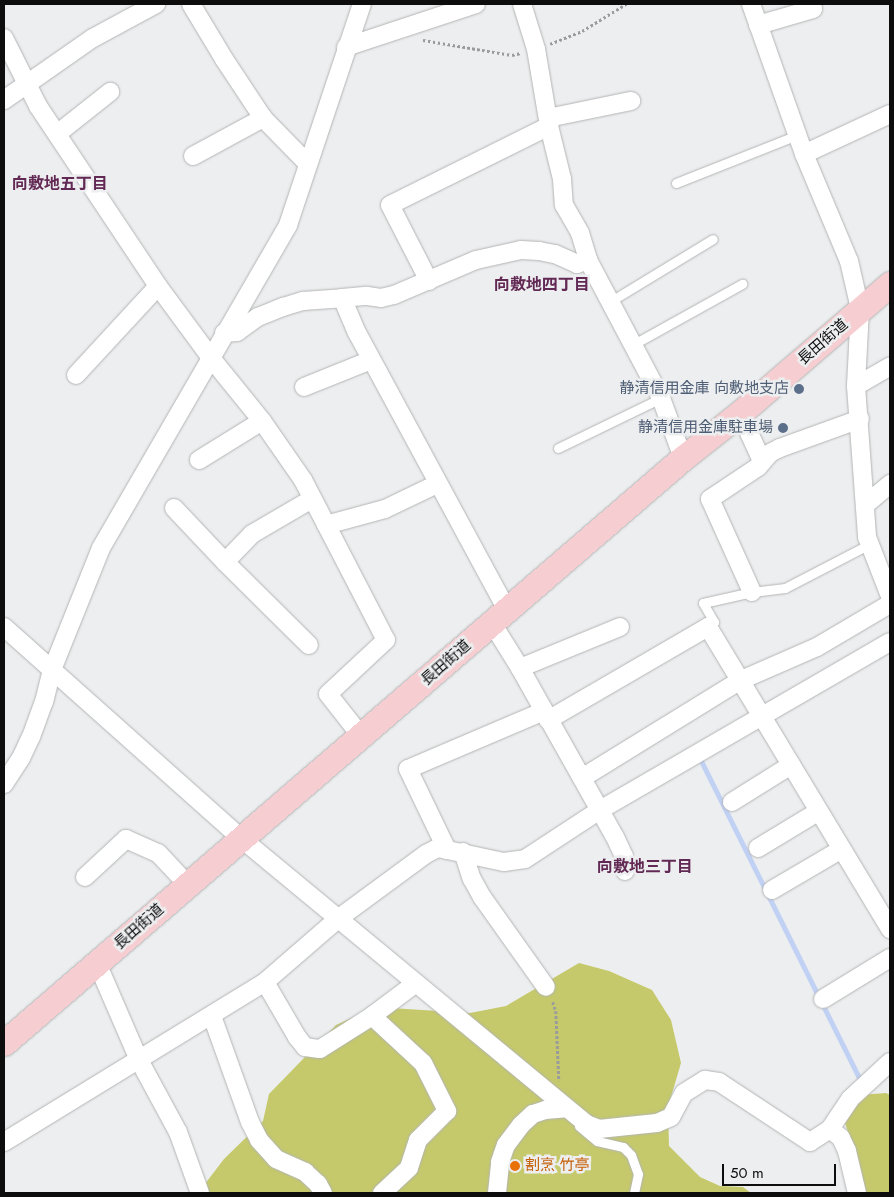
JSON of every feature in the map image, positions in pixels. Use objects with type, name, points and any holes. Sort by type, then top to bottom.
[{"type":"main road","name":"長田街道","points":[[4,1044],[683,458],[740,414],[890,284]]},
{"type":"street","points":[[4,100],[92,38],[156,4]]},
{"type":"street","points":[[192,4],[224,59],[263,118],[308,164]]},
{"type":"street","points":[[4,784],[21,758],[31,737],[44,702],[52,670],[101,548],[288,225],[346,47],[362,4]]},
{"type":"street","points":[[346,47],[476,4]]},
{"type":"street","points":[[523,4],[536,49],[548,122],[562,179],[564,205],[580,233],[588,260],[661,398],[683,458]]},
{"type":"street","points":[[751,4],[804,154],[849,261],[860,309],[856,386],[860,419],[867,537],[890,596]]},
{"type":"street","points":[[758,25],[813,9],[812,4]]},
{"type":"street","points":[[4,38],[57,134],[158,286],[211,358],[262,421],[302,480],[386,640],[328,694],[361,736]]},
{"type":"street","points":[[57,134],[110,92]]},
{"type":"street","points":[[428,281],[390,205],[548,122],[631,101]]},
{"type":"street","points":[[804,154],[890,114]]},
{"type":"street","points":[[193,156],[263,118]]},
{"type":"street","points":[[224,333],[237,332],[258,317],[303,301],[367,296],[381,298],[394,295],[476,260],[521,250],[555,254],[577,264],[588,260]]},
{"type":"street","points":[[76,375],[158,286]]},
{"type":"street","points":[[342,298],[371,360],[437,484],[500,617],[520,668],[624,856],[624,872]]},
{"type":"street","points":[[304,387],[371,360]]},
{"type":"street","points":[[856,386],[890,366]]},
{"type":"street","points":[[740,414],[762,461]]},
{"type":"street","points":[[752,592],[710,499],[758,467],[770,453],[791,443],[860,419]]},
{"type":"street","points":[[199,460],[262,421]]},
{"type":"street","points":[[326,525],[385,509],[437,484]]},
{"type":"street","points":[[865,505],[890,484]]},
{"type":"street","points":[[225,562],[252,534],[312,499]]},
{"type":"street","points":[[174,508],[225,562],[309,645]]},
{"type":"street","points":[[582,778],[739,681],[817,647],[890,604]]},
{"type":"street","points":[[4,627],[242,839],[586,1124],[599,1129],[656,1123],[671,1117],[684,1093],[705,1080],[719,1082],[810,1142],[830,1129],[850,1099],[890,1062]]},
{"type":"street","points":[[520,668],[620,627]]},
{"type":"street","points":[[546,987],[482,897],[408,769],[546,715],[708,627],[890,929]]},
{"type":"street","points":[[4,1142],[266,982],[339,918],[416,860],[438,848],[504,862],[525,859],[600,810],[890,642]]},
{"type":"street","points":[[732,802],[791,765]]},
{"type":"street","points":[[758,848],[819,811]]},
{"type":"street","points":[[85,877],[126,839],[158,853],[188,885]]},
{"type":"street","points":[[772,890],[842,849]]},
{"type":"street","points":[[823,999],[890,958]]},
{"type":"street","points":[[97,963],[139,1060],[178,1132],[200,1193]]},
{"type":"street","points":[[266,982],[280,1010],[305,1048],[320,1050],[372,1016],[416,983]]},
{"type":"street","points":[[212,1016],[250,1122],[259,1140],[276,1159],[305,1172],[318,1184],[323,1193]]},
{"type":"street","points":[[372,1016],[423,1063],[447,1111],[418,1140],[409,1168],[382,1193]]},
{"type":"street","points":[[497,1193],[500,1162],[506,1145],[520,1125],[533,1114],[544,1110],[566,1108]]},
{"type":"street","points":[[830,1129],[841,1138],[847,1151],[857,1193]]},
{"type":"lane","points":[[676,183],[797,135]]},
{"type":"lane","points":[[611,301],[713,238]]},
{"type":"lane","points":[[634,344],[742,284]]},
{"type":"lane","points":[[558,448],[661,398]]},
{"type":"lane","points":[[708,627],[714,622],[703,604],[752,592],[785,588],[870,544]]},
{"type":"lane","points":[[566,1108],[573,1119],[589,1136],[597,1141],[623,1147],[631,1155],[638,1174],[634,1193]]},
{"type":"path","points":[[415,38],[512,55],[536,49],[582,31],[626,4]]},
{"type":"path","points":[[546,987],[556,1012],[566,1108]]},
{"type":"green space","points":[[579,963],[609,971],[652,990],[671,1020],[681,1063],[668,1107],[669,1146],[700,1177],[720,1186],[743,1187],[751,1193],[198,1193],[224,1159],[263,1121],[269,1094],[336,1025],[375,1007],[470,1013],[506,1006]]},
{"type":"green space","points":[[886,1093],[890,1095],[890,1193],[863,1193],[854,1150],[845,1123],[860,1095]]},
{"type":"waterway","points":[[699,756],[860,1079]]},
{"type":"place","name":"静清信用金庫 向敷地支店","points":[[799,389]]},
{"type":"place","name":"静清信用金庫駐車場","points":[[783,428]]},
{"type":"place","name":"割烹 竹亭","points":[[515,1166]]},
{"type":"district","name":"向敷地五丁目","points":[[60,184]]},
{"type":"district","name":"向敷地四丁目","points":[[542,285]]},
{"type":"district","name":"向敷地三丁目","points":[[645,867]]}]
